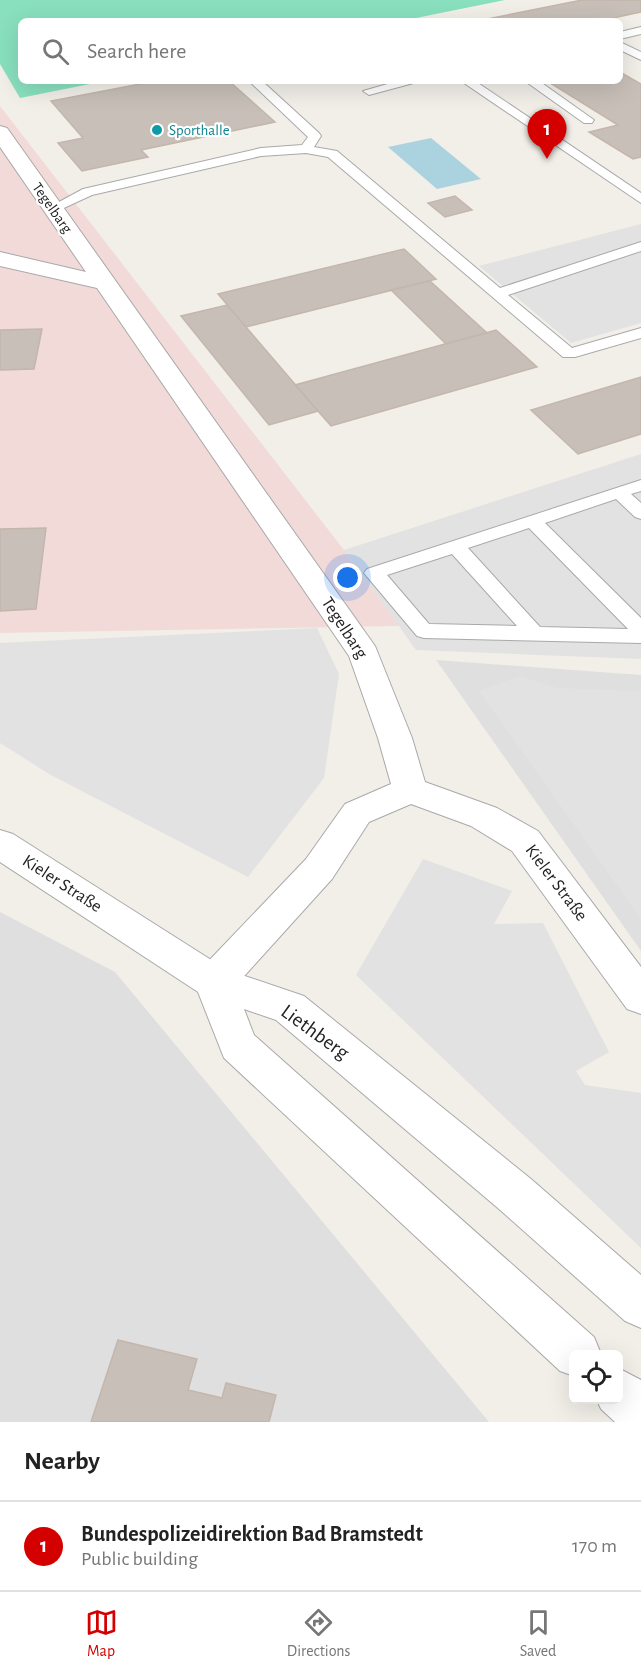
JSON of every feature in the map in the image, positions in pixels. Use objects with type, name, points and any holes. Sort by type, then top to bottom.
[{"type":"street","name":"Tegelbarg","points":[[0,132],[364,654],[395,738],[410,790]]},
{"type":"street","points":[[0,259],[105,284]]},
{"type":"street","points":[[410,790],[357,813],[319,869],[214,982],[238,1046],[573,1350]]},
{"type":"street","name":"Kieler Straße","points":[[410,790],[444,800],[484,817],[525,841],[641,997]]},
{"type":"street","name":"Kieler Straße","points":[[0,844],[214,982]]},
{"type":"street","name":"Liethberg","points":[[214,982],[290,1008],[515,1194],[641,1305]]},
{"type":"street","points":[[623,1397],[641,1413]]},
{"type":"lane","points":[[623,35],[641,30]]},
{"type":"lane","points":[[623,47],[641,57]]},
{"type":"lane","points":[[258,84],[315,136],[306,148]]},
{"type":"lane","points":[[369,91],[401,84]]},
{"type":"lane","points":[[471,84],[641,199]]},
{"type":"lane","points":[[535,84],[588,120]]},
{"type":"lane","points":[[53,208],[88,192],[261,152],[306,148],[332,154],[569,354],[641,333]]},
{"type":"lane","points":[[497,294],[641,246]]},
{"type":"lane","points":[[641,484],[374,573],[424,631],[641,636]]},
{"type":"lane","points":[[618,492],[641,513]]},
{"type":"lane","points":[[533,520],[641,630]]},
{"type":"lane","points":[[455,546],[534,633]]},
{"type":"shaded area","points":[[0,106],[344,550],[399,626],[0,633]]},
{"type":"shaded area","points":[[641,224],[641,323],[571,343],[479,266]]},
{"type":"shaded area","points":[[641,454],[641,659],[416,650],[344,550]]},
{"type":"shaded area","points":[[317,628],[339,674],[324,778],[248,877],[49,774],[0,743],[0,643]]},
{"type":"shaded area","points":[[436,660],[641,675],[641,951]]},
{"type":"shaded area","points":[[520,676],[557,688],[641,691],[641,919],[479,691]]},
{"type":"shaded area","points":[[423,859],[512,891],[494,924],[543,923],[609,1052],[576,1071],[585,1085],[641,1093],[641,1248],[356,975]]},
{"type":"shaded area","points":[[0,912],[115,972],[489,1422],[0,1422]]},
{"type":"green space","points":[[0,0],[505,0],[416,18],[18,18],[18,84],[90,84],[20,98],[0,64]]},
{"type":"water","points":[[431,138],[481,179],[437,189],[388,147]]},
{"type":"building","points":[[582,0],[641,0],[641,12],[613,18],[492,18]]},
{"type":"building","points":[[623,74],[641,84],[641,157],[633,159],[589,132],[618,125],[552,84],[623,84]]},
{"type":"building","name":"Sporthalle","points":[[140,84],[232,84],[275,122],[141,150],[148,157],[82,171],[58,143],[83,138],[51,101]]},
{"type":"building","points":[[455,196],[472,210],[445,217],[428,203]]},
{"type":"building","points":[[404,249],[436,279],[246,327],[218,294]]},
{"type":"building","points":[[430,281],[487,333],[446,344],[391,290]]},
{"type":"building","points":[[227,305],[318,411],[269,425],[181,316]]},
{"type":"building","points":[[42,329],[34,369],[0,370],[0,330]]},
{"type":"building","points":[[496,330],[537,367],[331,426],[295,385]]},
{"type":"building","points":[[641,377],[641,434],[578,454],[531,410]]},
{"type":"building","points":[[46,528],[36,609],[0,611],[0,529]]},
{"type":"building","points":[[118,1340],[197,1359],[188,1390],[222,1398],[226,1383],[276,1395],[269,1422],[91,1422]]},
{"type":"place","name":"Sporthalle","points":[[157,130]]},
{"type":"place","name":"Bundespolizeidirektion Bad Bramstedt","points":[[547,159]]}]
